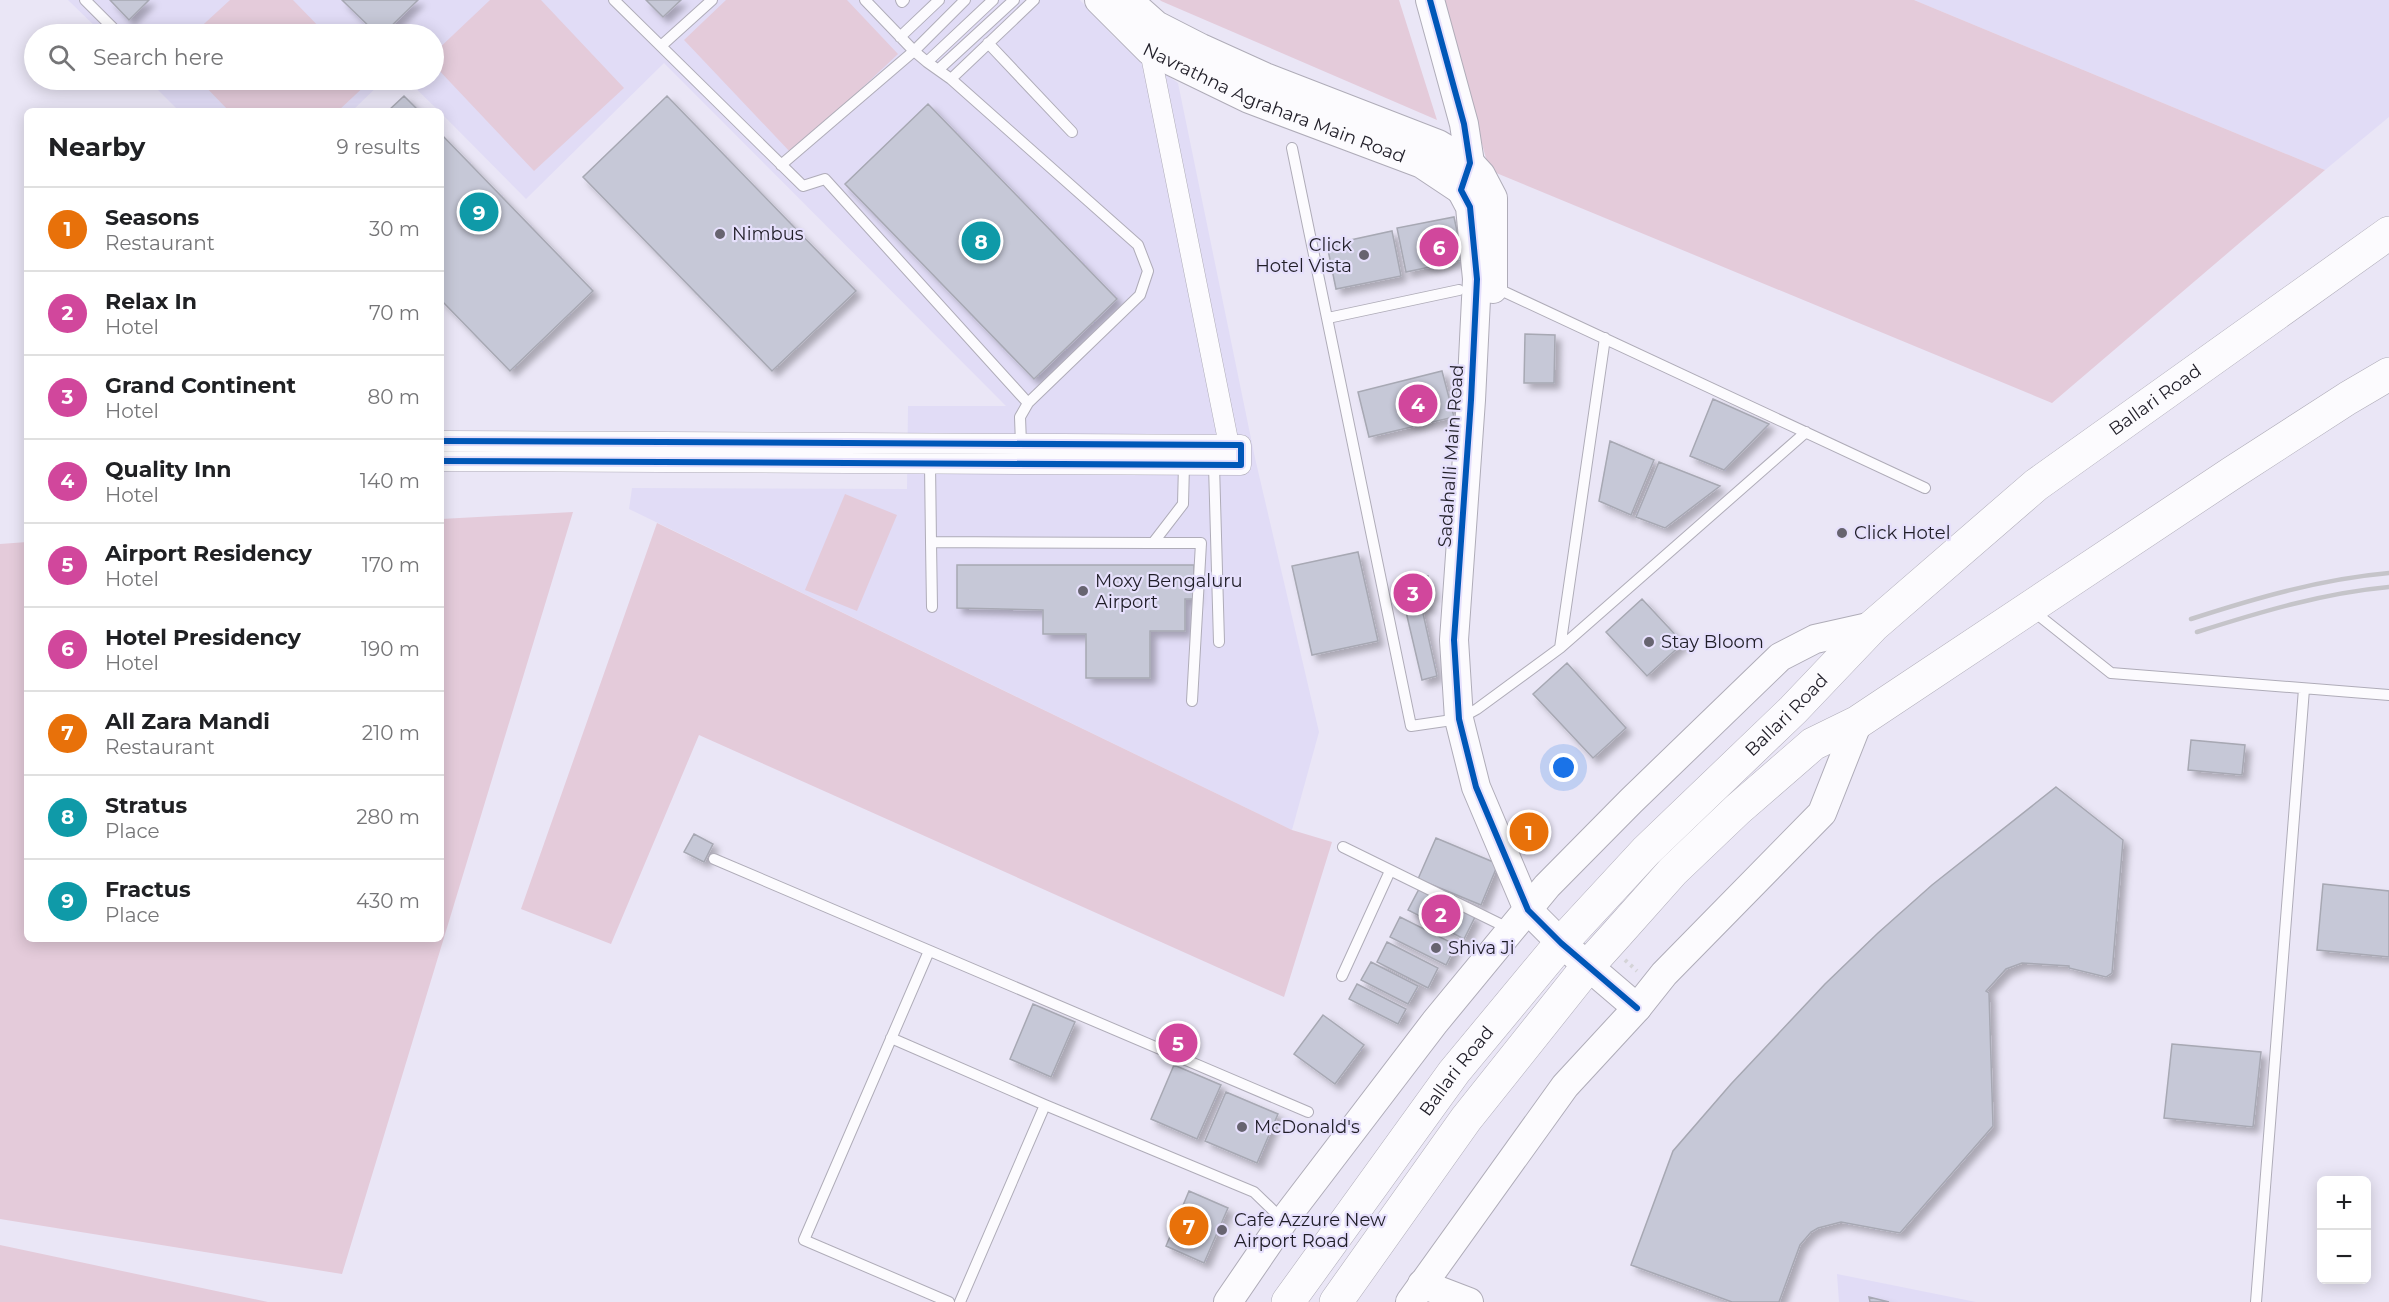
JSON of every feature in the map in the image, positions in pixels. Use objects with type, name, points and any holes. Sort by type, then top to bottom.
[{"type":"highway","name":"Ballari Road","points":[[1288,1302],[1454,1072],[1561,943],[1646,851],[1792,710],[1873,626],[2036,485],[2389,233]]},
{"type":"highway","name":"Ballari Road","points":[[1336,1302],[1466,1119],[1588,966],[1674,871],[1737,810],[1813,744],[1858,722],[2338,404],[2389,374]]},
{"type":"street","name":"Navrathna Agrahara Main Road","points":[[1100,0],[1150,51],[1249,99],[1422,164],[1461,190]]},
{"type":"street","name":"Navrathna Agrahara Main Road","points":[[1128,0],[1156,25],[1201,48],[1265,77],[1438,144],[1470,163]]},
{"type":"street","name":"Sadahalli Main Road","points":[[1430,0],[1464,124],[1470,163],[1461,190],[1470,207],[1477,279],[1481,368],[1468,714],[1490,787],[1491,819],[1519,920]]},
{"type":"street","points":[[444,461],[1241,465],[1150,51]]},
{"type":"street","name":"Sadahalli Main Road","points":[[1470,163],[1481,175],[1493,198],[1494,287],[1481,368]]},
{"type":"street","points":[[444,441],[1235,445]]},
{"type":"street","points":[[1227,1302],[1284,1220],[1435,1022],[1547,886],[1780,657],[1815,639],[1873,626]]},
{"type":"street","points":[[1469,1302],[1416,1293],[1565,1086],[1637,1008],[1664,974],[1822,813],[1858,722]]},
{"type":"street","points":[[1519,920],[1561,943],[1637,1008]]},
{"type":"lane","points":[[84,0],[109,24]]},
{"type":"lane","points":[[614,0],[803,186],[825,179],[1028,403]]},
{"type":"lane","points":[[661,46],[712,0]]},
{"type":"lane","points":[[865,0],[914,51],[951,79],[1138,245],[1148,271],[1140,295],[1028,403],[1020,417],[1021,444]]},
{"type":"lane","points":[[900,37],[939,0]]},
{"type":"lane","points":[[781,165],[914,51],[965,0]]},
{"type":"lane","points":[[927,62],[993,0]]},
{"type":"lane","points":[[939,69],[1014,0]]},
{"type":"lane","points":[[951,79],[1034,0]]},
{"type":"lane","points":[[988,43],[1072,132]]},
{"type":"lane","points":[[1292,148],[1411,726],[1468,714],[1560,648],[1806,432]]},
{"type":"lane","points":[[1494,287],[1925,488]]},
{"type":"lane","points":[[1328,318],[1459,290]]},
{"type":"lane","points":[[1560,648],[1605,338]]},
{"type":"lane","points":[[930,464],[932,607]]},
{"type":"lane","points":[[1153,543],[1183,504],[1184,465]]},
{"type":"lane","points":[[1214,465],[1219,642]]},
{"type":"lane","points":[[931,542],[1216,543]]},
{"type":"lane","points":[[1192,701],[1201,543]]},
{"type":"lane","points":[[2028,608],[2111,673],[2389,694]]},
{"type":"lane","points":[[2256,1302],[2304,689]]},
{"type":"lane","points":[[1343,847],[1390,871],[1519,920]]},
{"type":"lane","points":[[714,859],[1308,1112]]},
{"type":"lane","points":[[1342,976],[1390,871]]},
{"type":"lane","points":[[929,951],[804,1240],[949,1302]]},
{"type":"lane","points":[[891,1038],[1254,1192],[1284,1220]]},
{"type":"lane","points":[[960,1302],[1045,1105]]},
{"type":"path","points":[[1624,960],[1640,974]]},
{"type":"shaded area","points":[[68,0],[1080,0],[1115,38],[1178,83],[1255,458],[1319,732],[1292,830],[629,509],[632,488],[907,489],[908,406],[1006,406],[664,63],[526,199],[444,116],[444,108],[436,108],[417,90],[444,90],[444,24],[93,24]]},
{"type":"shaded area","points":[[230,0],[293,0],[316,24],[204,24]]},
{"type":"shaded area","points":[[490,0],[541,0],[624,88],[534,171],[444,76],[444,44]]},
{"type":"shaded area","points":[[726,0],[847,0],[898,54],[792,154],[684,40]]},
{"type":"shaded area","points":[[1399,0],[1437,120],[1161,1]]},
{"type":"shaded area","points":[[1444,0],[1914,0],[2325,170],[2052,403],[1489,170]]},
{"type":"shaded area","points":[[1914,0],[2389,0],[2389,117],[2325,170]]},
{"type":"shaded area","points":[[158,90],[374,90],[355,108],[176,108]]},
{"type":"shaded area","points":[[209,90],[360,90],[341,108],[226,108]]},
{"type":"shaded area","points":[[845,494],[897,515],[857,611],[805,590]]},
{"type":"shaded area","points":[[573,512],[444,938],[444,519]]},
{"type":"shaded area","points":[[657,523],[1292,830],[1332,842],[1284,997],[699,735],[611,944],[521,909]]},
{"type":"shaded area","points":[[24,542],[24,942],[443,942],[342,1274],[0,1219],[0,544]]},
{"type":"shaded area","points":[[0,1245],[268,1302],[0,1302]]},
{"type":"shaded area","points":[[1837,1274],[1976,1302],[1839,1302]]},
{"type":"building","points":[[110,0],[149,0],[129,20]]},
{"type":"building","points":[[342,0],[418,0],[393,24],[367,24]]},
{"type":"building","points":[[646,0],[681,0],[663,17]]},
{"type":"building","points":[[404,96],[416,108],[391,108]]},
{"type":"building","name":"Nimbus","points":[[667,96],[856,291],[772,371],[583,177]]},
{"type":"building","points":[[928,104],[1117,299],[1034,379],[845,184]]},
{"type":"building","points":[[444,137],[593,291],[510,371],[444,303]]},
{"type":"building","points":[[1454,217],[1463,260],[1406,272],[1397,228]]},
{"type":"building","points":[[1392,231],[1401,276],[1336,289],[1327,245]]},
{"type":"building","points":[[1525,334],[1555,335],[1554,383],[1524,383]]},
{"type":"building","points":[[1442,371],[1454,417],[1369,437],[1358,392]]},
{"type":"building","points":[[1713,399],[1769,424],[1724,470],[1690,456]]},
{"type":"building","points":[[1610,441],[1654,460],[1631,515],[1599,501]]},
{"type":"building","points":[[1659,462],[1720,486],[1665,528],[1636,517]]},
{"type":"building","points":[[1358,552],[1378,641],[1312,655],[1292,566]]},
{"type":"building","points":[[957,565],[1194,565],[1194,599],[1185,599],[1185,631],[1150,631],[1150,678],[1086,678],[1086,634],[1043,634],[1043,610],[957,608]]},
{"type":"building","points":[[1428,576],[1433,596],[1428,597],[1430,607],[1422,609],[1437,676],[1422,680],[1399,582]]},
{"type":"building","points":[[1642,599],[1683,643],[1647,676],[1606,632]]},
{"type":"building","points":[[1567,663],[1626,728],[1593,758],[1533,694]]},
{"type":"building","points":[[2191,740],[2245,745],[2242,775],[2188,770]]},
{"type":"building","points":[[2056,787],[2123,840],[2112,973],[2106,977],[2069,968],[2069,966],[2022,963],[2006,969],[1986,991],[1989,993],[1993,1126],[1900,1233],[1841,1222],[1818,1228],[1811,1232],[1800,1245],[1779,1302],[1732,1302],[1631,1265],[1673,1151],[1731,1084],[1825,984],[1878,933],[1932,885]]},
{"type":"building","points":[[694,834],[713,844],[704,862],[684,852]]},
{"type":"building","points":[[1436,838],[1498,864],[1481,905],[1418,879]]},
{"type":"building","points":[[2323,884],[2389,891],[2389,957],[2317,950]]},
{"type":"building","points":[[1419,889],[1475,917],[1464,939],[1408,910]]},
{"type":"building","points":[[1400,917],[1456,945],[1446,965],[1390,937]]},
{"type":"building","points":[[1387,942],[1438,968],[1428,988],[1377,962]]},
{"type":"building","points":[[1371,962],[1418,986],[1408,1004],[1361,980]]},
{"type":"building","points":[[1357,984],[1406,1009],[1398,1024],[1349,999]]},
{"type":"building","points":[[1033,1004],[1075,1022],[1051,1077],[1010,1059]]},
{"type":"building","points":[[1323,1015],[1364,1045],[1335,1084],[1294,1054]]},
{"type":"building","points":[[2172,1044],[2261,1052],[2253,1127],[2164,1118]]},
{"type":"building","points":[[1174,1065],[1221,1085],[1197,1139],[1151,1119]]},
{"type":"building","name":"McDonald's","points":[[1226,1092],[1278,1114],[1257,1163],[1205,1141]]},
{"type":"building","points":[[1189,1191],[1228,1208],[1204,1263],[1166,1246]]},
{"type":"building","points":[[1869,1297],[1889,1302],[1870,1302]]},
{"type":"railway","points":[[2191,619],[2289,590],[2389,573]]},
{"type":"railway","points":[[2197,632],[2316,599],[2389,587]]},
{"type":"cycle path","points":[[1430,0],[1464,124],[1470,163],[1461,190],[1470,207],[1477,279],[1454,640],[1459,719],[1476,787],[1528,910],[1561,943],[1637,1008]]},
{"type":"cycle path","points":[[444,441],[1241,445],[1241,465],[444,461]]},
{"type":"place","name":"Fractus","points":[[479,212]]},
{"type":"place","name":"Nimbus","points":[[720,234]]},
{"type":"place","name":"Stratus","points":[[981,241]]},
{"type":"place","name":"Hotel Presidency","points":[[1439,247]]},
{"type":"place","name":"Click Hotel Vista","points":[[1364,255]]},
{"type":"place","name":"Quality Inn","points":[[1418,404]]},
{"type":"place","name":"Click Hotel","points":[[1842,533]]},
{"type":"place","name":"Moxy Bengaluru Airport","points":[[1083,591]]},
{"type":"place","name":"Grand Continent","points":[[1413,593]]},
{"type":"place","name":"Stay Bloom","points":[[1649,642]]},
{"type":"place","name":"Seasons","points":[[1529,832]]},
{"type":"place","name":"Relax In","points":[[1441,914]]},
{"type":"place","name":"Shiva Ji","points":[[1436,948]]},
{"type":"place","name":"Airport Residency","points":[[1178,1043]]},
{"type":"place","name":"McDonald's","points":[[1242,1127]]},
{"type":"place","name":"All Zara Mandi","points":[[1189,1226]]},
{"type":"place","name":"Cafe Azzure New Airport Road","points":[[1222,1230]]}]
